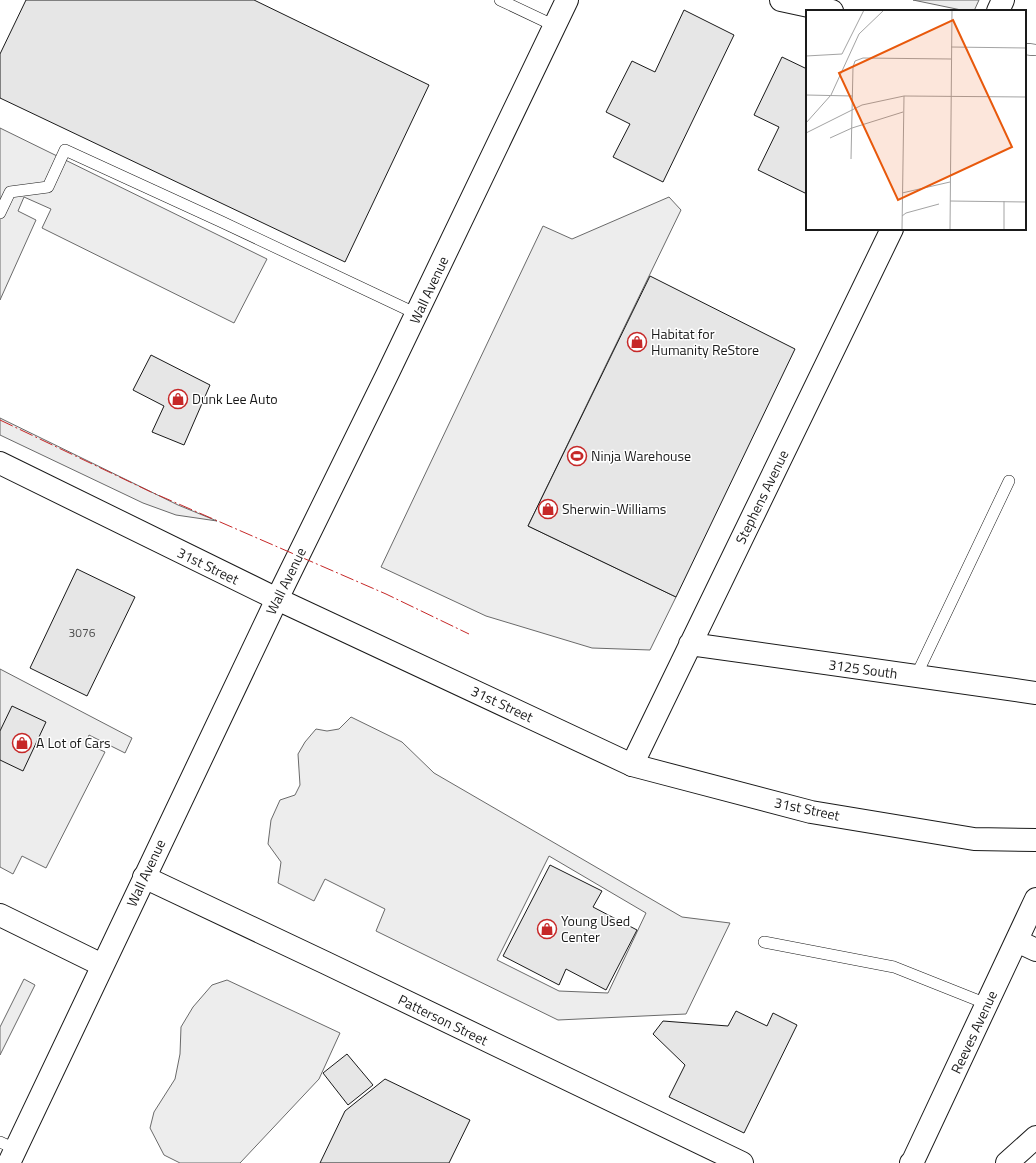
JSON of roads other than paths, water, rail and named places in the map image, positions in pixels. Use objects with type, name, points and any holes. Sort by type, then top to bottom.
[{"type":"main road","name":"Wall Avenue","points":[[8,1151],[102,965],[277,599],[417,314],[567,0]]},
{"type":"main road","points":[[781,0],[827,10]]},
{"type":"main road","points":[[998,10],[1003,0]]},
{"type":"main road","name":"Stephens Avenue","points":[[632,765],[892,230]]},
{"type":"main road","name":"31st Street","points":[[0,463],[277,599],[632,765],[811,812],[974,839],[1036,840]]},
{"type":"main road","name":"3125 South","points":[[690,644],[1036,693]]},
{"type":"main road","name":"Patterson Street","points":[[144,878],[326,963],[742,1163]]},
{"type":"main road","name":"Reeves Avenue","points":[[911,1163],[1036,900]]},
{"type":"main road","points":[[0,915],[102,965]]},
{"type":"main road","points":[[1017,940],[1036,950]]},
{"type":"main road","points":[[1007,1163],[1036,1137]]},
{"type":"lane","points":[[500,0],[555,26]]},
{"type":"lane","points":[[1026,49],[1036,50]]},
{"type":"lane","points":[[0,213],[10,192],[48,187],[65,150],[417,314]]},
{"type":"lane","points":[[916,676],[1009,481]]},
{"type":"lane","points":[[764,942],[894,967],[963,996],[987,1004]]},
{"type":"place","name":"Habitat for Humanity ReStore","points":[[637,342]]},
{"type":"place","name":"Dunk Lee Auto","points":[[178,399]]},
{"type":"place","name":"Ninja Warehouse","points":[[577,456]]},
{"type":"place","name":"Sherwin-Williams","points":[[548,509]]},
{"type":"place","name":"A Lot of Cars","points":[[22,743]]},
{"type":"place","name":"Young Used Center","points":[[547,929]]}]
